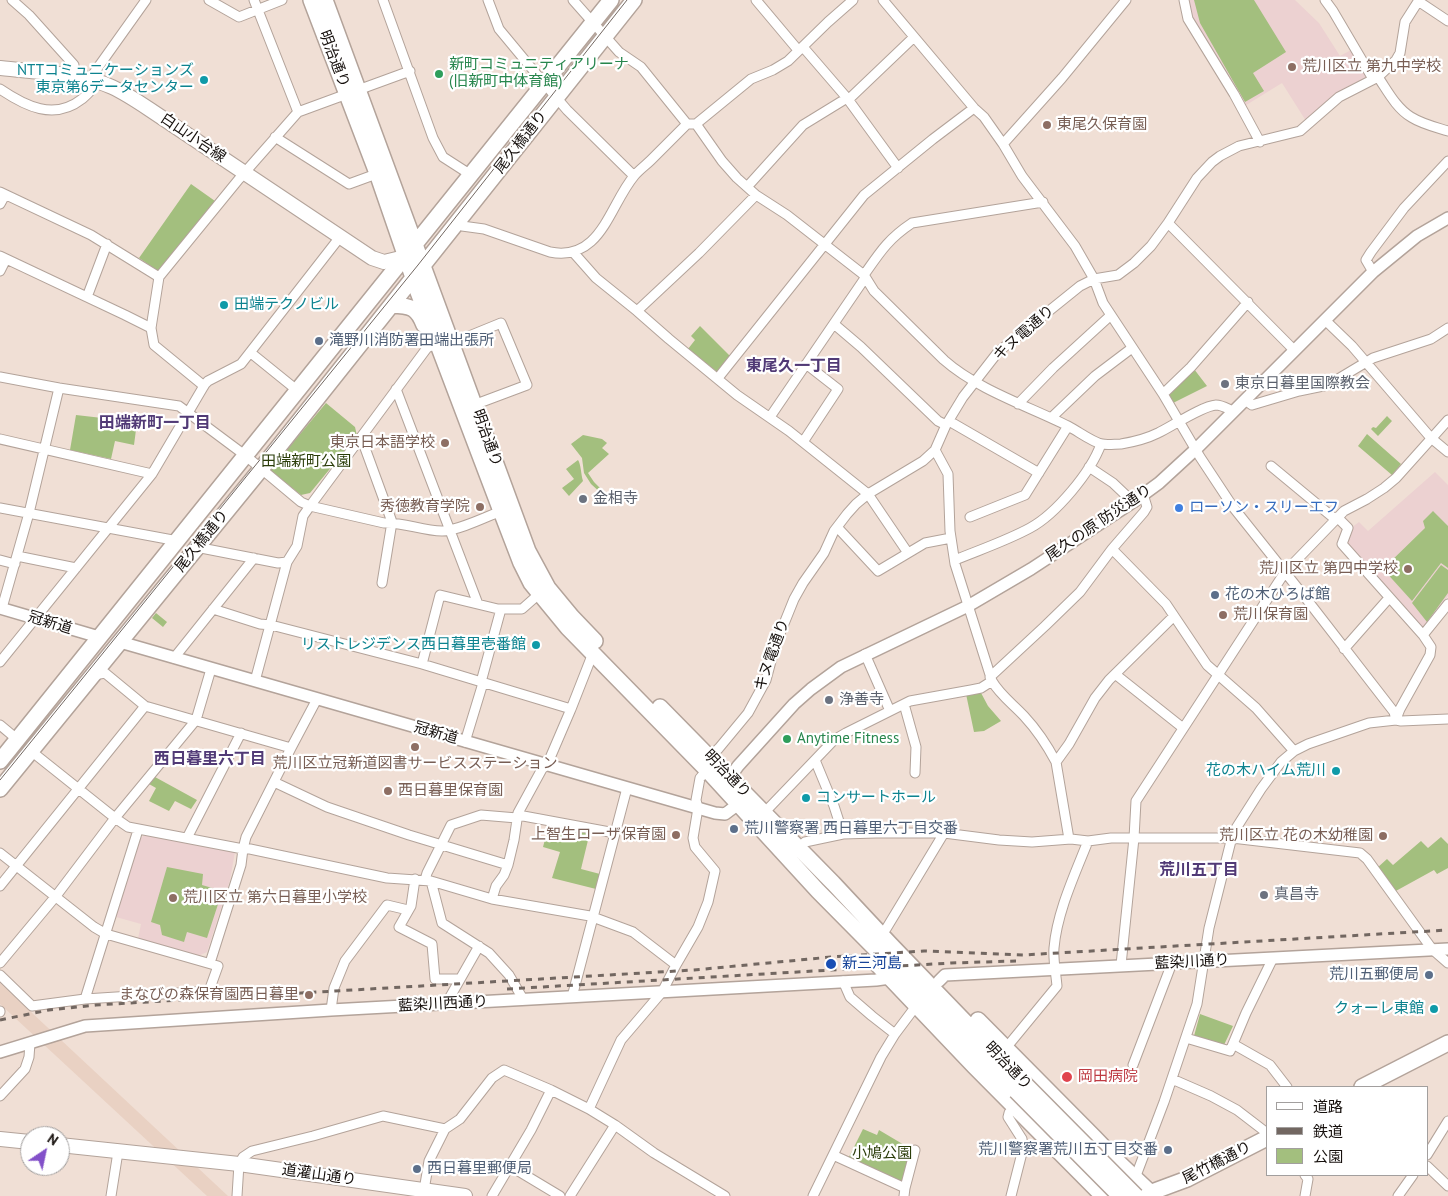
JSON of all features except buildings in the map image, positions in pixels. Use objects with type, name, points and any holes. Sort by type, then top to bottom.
[{"type":"main road","name":"明治通り","points":[[311,0],[353,92]]},
{"type":"main road","name":"明治通り","points":[[325,0],[353,92],[382,171],[398,232],[417,263],[422,302],[442,342],[528,551],[548,588],[572,617],[726,782],[818,891],[1122,1196]]},
{"type":"main road","name":"尾久橋通り","points":[[0,789],[402,293],[417,263],[429,228],[611,0]]},
{"type":"main road","name":"尾久橋通り","points":[[0,761],[380,288],[441,244],[634,0]]},
{"type":"main road","name":"白山小台線","points":[[0,68],[74,77],[111,86],[368,256],[382,262],[417,263]]},
{"type":"main road","name":"明治通り","points":[[382,171],[403,214],[442,342]]},
{"type":"main road","points":[[392,305],[409,306],[415,309],[426,331],[442,342]]},
{"type":"main road","name":"明治通り","points":[[469,407],[501,511],[521,563],[531,583],[568,628],[708,763]]},
{"type":"main road","name":"明治通り","points":[[742,800],[764,813],[834,883],[890,944],[1018,1093],[1145,1195]]},
{"type":"main road","points":[[834,883],[886,929],[1006,1048],[1136,1179],[1145,1195]]},
{"type":"main road","points":[[818,891],[847,931],[916,1006],[1018,1093],[1104,1196]]},
{"type":"main road","points":[[1364,1086],[1447,1046]]},
{"type":"main road","name":"尾竹橋通り","points":[[1145,1195],[1186,1179],[1266,1139]]},
{"type":"main road","points":[[0,1142],[20,1142]]},
{"type":"main road","points":[[70,1146],[118,1152]]},
{"type":"main road","name":"道灌山通り","points":[[118,1152],[164,1161],[202,1161],[238,1164],[465,1196]]},
{"type":"street","points":[[12,0],[29,15],[74,65],[74,77]]},
{"type":"street","points":[[1,92],[36,108],[62,110],[75,105],[91,92],[92,80],[146,0]]},
{"type":"street","points":[[209,0],[238,17],[282,0]]},
{"type":"street","points":[[254,0],[298,112]]},
{"type":"street","points":[[383,0],[433,138],[443,157],[471,175]]},
{"type":"street","points":[[488,0],[499,29],[567,110],[634,176]]},
{"type":"street","points":[[573,0],[619,52],[641,67],[737,178],[756,195],[786,215],[865,276],[874,291],[955,369],[1018,404],[1068,426],[1101,444],[1120,444],[1141,440],[1157,434],[1210,406],[1217,405],[1234,411]]},
{"type":"street","points":[[756,0],[847,99],[898,168]]},
{"type":"street","points":[[458,223],[462,226],[484,229],[559,254],[573,252],[590,243],[634,176],[691,124],[751,80],[788,61],[853,0]]},
{"type":"street","points":[[883,0],[974,108],[984,117],[1004,144],[1022,176],[1075,246],[1094,279],[1103,303],[1163,394],[1233,507],[1394,712],[1396,720]]},
{"type":"street","points":[[1004,144],[1062,78],[1126,0]]},
{"type":"street","points":[[1184,0],[1188,19],[1234,94],[1260,142]]},
{"type":"street","points":[[1325,0],[1334,11],[1376,78],[1393,100],[1409,116],[1423,123],[1448,131]]},
{"type":"street","points":[[1419,0],[1448,21]]},
{"type":"street","name":"キヌ電通り","points":[[676,965],[698,927],[708,902],[715,871],[695,847],[693,838],[700,778],[708,763],[748,713],[766,680],[776,646],[794,599],[803,582],[824,553],[837,527],[856,504],[868,494],[923,461],[935,450],[963,397],[998,352],[1080,286],[1094,279],[1118,276],[1134,263],[1151,246],[1197,178],[1212,162],[1238,146],[1300,131],[1339,97],[1376,78],[1396,60],[1400,53],[1405,22],[1419,0]]},
{"type":"street","points":[[747,187],[804,125],[847,99],[914,37]]},
{"type":"street","points":[[204,386],[154,346],[151,328],[159,277],[244,173],[298,112],[410,71]]},
{"type":"street","points":[[718,378],[864,196],[974,108]]},
{"type":"street","points":[[275,137],[349,184],[382,171]]},
{"type":"street","points":[[1373,272],[1366,260],[1370,252],[1404,208],[1448,161]]},
{"type":"street","points":[[0,204],[3,193],[91,234],[159,277]]},
{"type":"street","points":[[638,311],[756,195]]},
{"type":"street","points":[[770,417],[834,324],[886,243],[899,231],[912,223],[1043,202]]},
{"type":"street","name":"尾久の原 防災通り","points":[[726,782],[776,723],[805,694],[841,667],[968,606],[1031,569],[1159,483],[1196,450],[1373,272],[1417,236],[1448,218]]},
{"type":"street","points":[[1168,223],[1294,350]]},
{"type":"street","points":[[0,662],[152,474],[208,381],[241,364],[340,237]]},
{"type":"street","points":[[87,297],[107,244]]},
{"type":"street","points":[[573,252],[596,278],[638,311],[669,340],[737,395],[770,417],[868,494],[908,553]]},
{"type":"street","points":[[0,271],[3,258],[151,328]]},
{"type":"street","points":[[1163,394],[1191,367],[1248,302]]},
{"type":"street","points":[[1018,404],[1053,368],[1111,315]]},
{"type":"street","points":[[1325,320],[1352,346],[1431,438],[1448,452]]},
{"type":"street","points":[[255,681],[287,562],[297,546],[303,516],[427,348],[501,323],[526,385],[469,407]]},
{"type":"street","points":[[834,324],[861,347],[938,421],[948,423],[1039,473]]},
{"type":"street","points":[[1245,400],[1252,406],[1299,391],[1328,385],[1373,358],[1431,339],[1448,328]]},
{"type":"street","points":[[1051,418],[1095,376],[1132,348]]},
{"type":"street","points":[[251,353],[298,391]]},
{"type":"street","points":[[803,442],[838,389],[806,364]]},
{"type":"street","points":[[0,377],[179,406],[246,456],[301,502],[310,506],[384,523],[392,522],[440,531],[450,531],[501,511]]},
{"type":"street","points":[[1,608],[29,513],[59,388]]},
{"type":"street","points":[[396,389],[478,604]]},
{"type":"street","points":[[1121,965],[1136,801],[1285,572],[1336,518],[1349,507],[1367,499],[1396,478],[1448,420]]},
{"type":"street","points":[[970,517],[1025,495],[1068,426]]},
{"type":"street","points":[[361,437],[392,522],[382,583]]},
{"type":"street","points":[[0,439],[152,474]]},
{"type":"street","points":[[955,560],[1030,528],[1041,521],[1067,496],[1095,459],[1101,444]]},
{"type":"street","points":[[935,450],[948,474],[951,538],[955,560],[991,679],[998,692],[1024,716],[1045,742],[1056,762],[1069,839]]},
{"type":"street","points":[[1272,466],[1348,528],[1342,544],[1424,635],[1431,647],[1430,655],[1400,709],[1396,720]]},
{"type":"street","points":[[1089,467],[1112,483],[1132,502]]},
{"type":"street","points":[[764,813],[834,740],[846,733],[910,702],[981,688],[1080,592],[1147,506],[1143,494]]},
{"type":"street","points":[[0,508],[178,541]]},
{"type":"street","points":[[837,527],[878,572],[925,542],[951,538]]},
{"type":"street","points":[[196,547],[278,563],[287,562]]},
{"type":"street","points":[[1112,549],[1166,604],[1207,665],[1261,713],[1294,751]]},
{"type":"street","points":[[174,658],[254,558]]},
{"type":"street","points":[[0,560],[16,560],[76,568]]},
{"type":"street","points":[[422,664],[440,595],[501,609],[522,609],[539,594]]},
{"type":"street","points":[[1344,649],[1389,598]]},
{"type":"street","points":[[1424,635],[1448,604]]},
{"type":"street","name":"冠新道","points":[[1,608],[99,638]]},
{"type":"street","points":[[213,609],[260,624],[422,664],[571,709]]},
{"type":"street","points":[[465,742],[501,609]]},
{"type":"street","points":[[1056,762],[1069,744],[1095,698],[1115,674],[1174,616]]},
{"type":"street","name":"冠新道","points":[[120,642],[715,813],[724,814],[742,800]]},
{"type":"street","points":[[492,899],[496,886],[508,865],[517,817],[542,769],[547,765],[593,653]]},
{"type":"street","points":[[866,654],[890,711]]},
{"type":"street","points":[[0,963],[56,896],[115,818],[196,720],[211,668]]},
{"type":"street","points":[[93,675],[105,673],[145,706],[291,748]]},
{"type":"street","points":[[1115,674],[1183,728]]},
{"type":"street","points":[[210,963],[241,865],[242,849],[246,837],[317,699]]},
{"type":"street","points":[[904,704],[916,747],[915,773]]},
{"type":"street","points":[[0,886],[145,706]]},
{"type":"street","points":[[0,750],[26,720],[42,710]]},
{"type":"street","points":[[0,799],[52,734],[59,717]]},
{"type":"street","points":[[1122,1196],[1136,1179],[1197,1004],[1209,928],[1232,838],[1261,789],[1282,762],[1294,751],[1308,744],[1369,724],[1396,720],[1448,719]]},
{"type":"street","points":[[0,725],[12,736]]},
{"type":"street","points":[[187,838],[241,733]]},
{"type":"street","points":[[36,755],[115,818],[128,827],[138,830],[250,849],[387,878],[428,881],[492,899],[592,917],[633,932],[676,965],[662,992],[621,1040],[589,1109]]},
{"type":"street","points":[[815,760],[843,834]]},
{"type":"street","points":[[274,782],[327,807],[409,835],[508,865]]},
{"type":"street","points":[[572,997],[627,788]]},
{"type":"street","points":[[523,999],[509,975],[489,953],[442,923],[427,873],[440,844],[451,826],[481,815],[517,817],[615,833]]},
{"type":"street","points":[[85,999],[138,830]]},
{"type":"street","points":[[886,929],[944,833]]},
{"type":"street","points":[[798,848],[805,842],[843,834],[944,833],[1032,842],[1069,839],[1088,841],[1111,838],[1232,838],[1360,853],[1367,859],[1432,950],[1448,963]]},
{"type":"street","points":[[1006,1048],[1057,986],[1054,949],[1056,935],[1070,885],[1088,841]]},
{"type":"street","points":[[0,853],[94,927],[106,934],[218,966],[209,991],[85,999],[32,1006],[0,975]]},
{"type":"street","points":[[415,879],[411,906],[399,927],[432,944],[435,980],[460,979]]},
{"type":"street","points":[[331,1010],[334,988],[345,961],[387,905],[408,910]]},
{"type":"street","points":[[446,1004],[479,946]]},
{"type":"street","name":"藍染川通り","points":[[939,981],[945,975],[1448,948]]},
{"type":"street","points":[[1186,1038],[1230,1051],[1273,958]]},
{"type":"street","points":[[1133,1065],[1172,963]]},
{"type":"street","name":"藍染川西通り","points":[[0,1052],[84,1026],[890,978]]},
{"type":"street","points":[[844,982],[850,997],[895,1034]]},
{"type":"street","points":[[813,1196],[881,1057],[916,1006]]},
{"type":"street","points":[[0,1096],[25,1069],[29,1057],[30,1043]]},
{"type":"street","points":[[1234,1044],[1270,1066],[1287,1086]]},
{"type":"street","points":[[424,1190],[429,1161],[445,1129],[460,1119],[492,1078],[504,1070],[589,1109],[654,1153],[724,1196]]},
{"type":"street","points":[[1172,1079],[1237,1110],[1266,1132]]},
{"type":"street","points":[[492,1196],[531,1130],[551,1090]]},
{"type":"street","points":[[1011,1196],[1023,1148],[1022,1139],[1008,1117],[1018,1093]]},
{"type":"street","points":[[237,1196],[238,1164],[252,1151],[383,1116],[445,1129]]},
{"type":"street","points":[[1428,1153],[1448,1121]]},
{"type":"street","points":[[570,1196],[615,1125]]},
{"type":"street","points":[[833,1155],[904,1192],[916,1150]]},
{"type":"street","points":[[111,1196],[118,1152]]},
{"type":"street","points":[[510,1166],[560,1196]]},
{"type":"street","points":[[1428,1167],[1448,1186]]},
{"type":"street","points":[[1305,1196],[1308,1179],[1306,1176]]},
{"type":"street","points":[[1398,1196],[1412,1176]]},
{"type":"shaded area","name":"荒川区立 第九中学校","points":[[1188,0],[1295,0],[1319,23],[1340,56],[1353,49],[1369,78],[1306,121],[1282,83],[1243,107],[1194,21]]},
{"type":"shaded area","name":"荒川区立 第四中学校","points":[[1435,472],[1448,485],[1448,596],[1425,627],[1420,628],[1345,543],[1345,539],[1351,528],[1359,522],[1368,531]]},
{"type":"shaded area","name":"荒川区立 第六日暮里小学校","points":[[146,834],[235,852],[230,880],[207,952],[198,956],[138,939],[141,924],[116,917],[138,840]]},
{"type":"shaded area","points":[[0,983],[228,1196],[207,1196],[0,1004]]},
{"type":"green space","points":[[1194,0],[1254,0],[1286,52],[1253,73],[1264,91],[1245,102],[1200,23]]},
{"type":"green space","points":[[191,184],[215,201],[158,271],[139,258]]},
{"type":"green space","points":[[700,326],[730,356],[719,371],[716,371],[688,349],[695,340],[691,336]]},
{"type":"green space","points":[[1194,369],[1207,386],[1173,403],[1168,394]]},
{"type":"green space","name":"田端新町公園","points":[[326,403],[355,427],[357,436],[310,493],[301,495],[270,470]]},
{"type":"green space","points":[[76,415],[137,422],[134,445],[115,441],[111,459],[70,450]]},
{"type":"green space","points":[[1387,416],[1392,421],[1378,436],[1371,429],[1373,427],[1376,428]]},
{"type":"green space","points":[[1367,434],[1401,464],[1392,475],[1358,446]]},
{"type":"green space","points":[[583,435],[602,439],[607,443],[602,448],[609,454],[588,473],[605,493],[603,495],[591,484],[584,473],[582,458],[571,444]]},
{"type":"green space","points":[[578,460],[583,481],[569,496],[562,488],[574,479],[566,469]]},
{"type":"green space","points":[[1433,511],[1448,526],[1448,568],[1441,563],[1412,601],[1383,569],[1425,528],[1423,521]]},
{"type":"green space","points":[[1441,565],[1448,570],[1448,593],[1427,622],[1412,603]]},
{"type":"green space","points":[[156,613],[167,622],[163,627],[152,618]]},
{"type":"green space","points":[[980,691],[988,706],[1001,721],[984,731],[974,732],[966,694]]},
{"type":"green space","points":[[155,777],[197,800],[191,809],[175,801],[169,811],[149,801],[156,788],[149,784]]},
{"type":"green space","points":[[549,824],[590,832],[581,869],[600,874],[596,889],[552,878],[560,852],[543,847]]},
{"type":"green space","points":[[1441,837],[1448,844],[1448,868],[1437,874],[1434,870],[1394,892],[1377,868],[1387,859],[1393,865],[1421,841],[1428,848]]},
{"type":"green space","points":[[167,867],[203,874],[202,885],[219,890],[221,895],[207,938],[187,932],[184,942],[162,935],[160,925],[151,922]]},
{"type":"green space","points":[[1200,1014],[1233,1026],[1224,1045],[1194,1036]]},
{"type":"green space","name":"小鳩公園","points":[[863,1129],[877,1135],[879,1130],[911,1149],[904,1184],[848,1159]]},
{"type":"tram line","points":[[0,780],[418,265],[627,0]]},
{"type":"railway","points":[[0,1020],[49,1010],[96,1005],[694,970],[831,957],[924,951],[1023,955],[1448,930]]},
{"type":"railway","points":[[507,989],[951,963],[1016,961]]},
{"type":"place","name":"荒川区立 第九中学校","points":[[1292,67]]},
{"type":"place","name":"新町コミュニティアリーナ (旧新町中体育館)","points":[[439,74]]},
{"type":"place","name":"NTTコミュニケーションズ 東京第6データセンター","points":[[204,80]]},
{"type":"place","name":"東尾久保育園","points":[[1047,125]]},
{"type":"place","name":"田端テクノビル","points":[[224,305]]},
{"type":"place","name":"滝野川消防署田端出張所","points":[[319,341]]},
{"type":"place","name":"東京日暮里国際教会","points":[[1225,384]]},
{"type":"place","name":"東京日本語学校","points":[[445,443]]},
{"type":"place","name":"金相寺","points":[[583,499]]},
{"type":"place","name":"秀徳教育学院","points":[[480,507]]},
{"type":"place","name":"ローソン・スリーエフ","points":[[1179,508]]},
{"type":"place","name":"荒川区立 第四中学校","points":[[1408,569]]},
{"type":"place","name":"花の木ひろば館","points":[[1215,595]]},
{"type":"place","name":"荒川保育園","points":[[1223,615]]},
{"type":"place","name":"リストレジデンス西日暮里壱番館","points":[[536,645]]},
{"type":"place","name":"浄善寺","points":[[829,700]]},
{"type":"place","name":"Anytime Fitness","points":[[787,739]]},
{"type":"place","name":"荒川区立冠新道図書サービスステーション","points":[[415,747]]},
{"type":"place","name":"花の木ハイム荒川","points":[[1336,771]]},
{"type":"place","name":"西日暮里保育園","points":[[388,791]]},
{"type":"place","name":"コンサートホール","points":[[806,798]]},
{"type":"place","name":"荒川警察署 西日暮里六丁目交番","points":[[734,829]]},
{"type":"place","name":"上智生ローザ保育園","points":[[676,835]]},
{"type":"place","name":"荒川区立 花の木幼稚園","points":[[1383,836]]},
{"type":"place","name":"真昌寺","points":[[1264,895]]},
{"type":"place","name":"荒川区立 第六日暮里小学校","points":[[173,898]]},
{"type":"place","name":"新三河島","points":[[831,964]]},
{"type":"place","name":"荒川五郵便局","points":[[1429,975]]},
{"type":"place","name":"まなびの森保育園西日暮里","points":[[309,995]]},
{"type":"place","name":"クォーレ東館","points":[[1434,1009]]},
{"type":"place","name":"岡田病院","points":[[1067,1077]]},
{"type":"place","name":"荒川警察署荒川五丁目交番","points":[[1168,1150]]},
{"type":"place","name":"西日暮里郵便局","points":[[417,1169]]},
{"type":"district","name":"東尾久一丁目","points":[[794,366]]},
{"type":"district","name":"田端新町一丁目","points":[[155,423]]},
{"type":"district","name":"西日暮里六丁目","points":[[210,759]]},
{"type":"district","name":"荒川五丁目","points":[[1199,870]]}]
